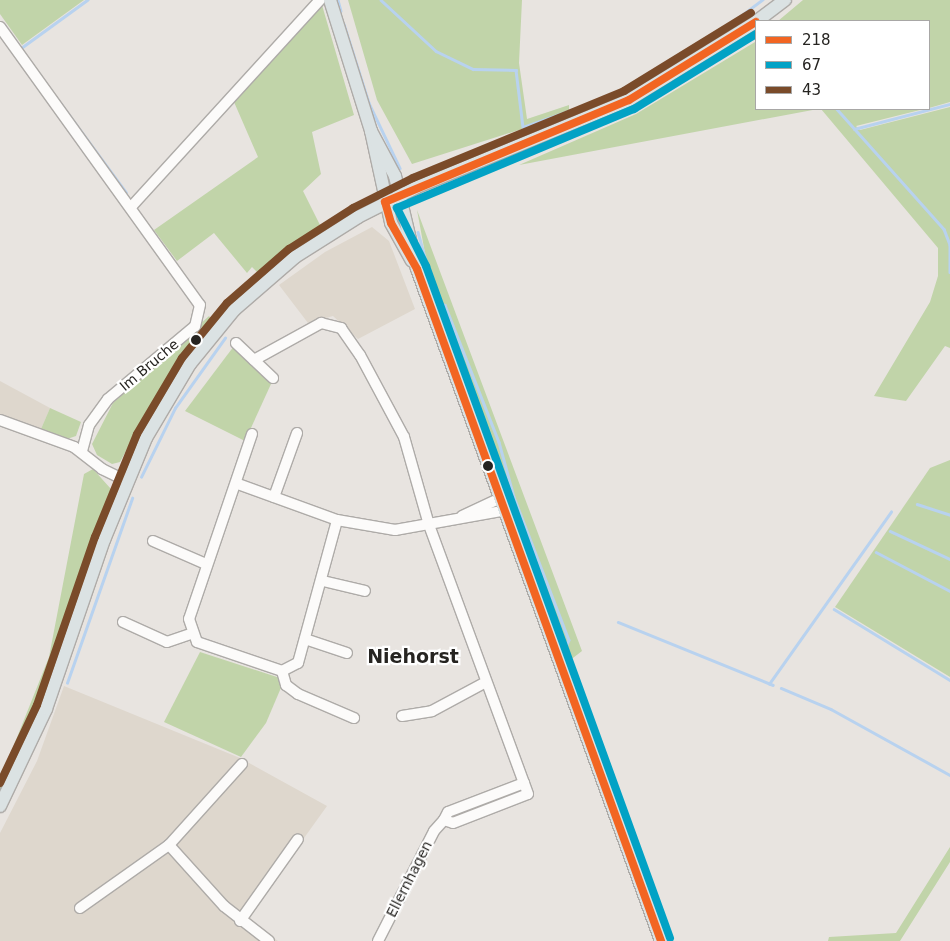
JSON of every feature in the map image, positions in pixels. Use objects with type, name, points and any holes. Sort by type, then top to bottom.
[{"type":"main road","points":[[330,0],[370,131],[385,202],[394,230],[417,269]]},
{"type":"main road","points":[[760,20],[785,0]]},
{"type":"main road","points":[[0,806],[46,709],[127,481],[167,399],[220,324],[295,256],[385,202],[629,100],[755,23]]},
{"type":"main road","points":[[370,131],[396,176],[417,269],[500,505],[660,941]]},
{"type":"street","points":[[131,207],[320,0]]},
{"type":"street","name":"Im Bruche","points":[[0,27],[197,298],[201,312],[195,326],[108,399],[89,426],[82,452]]},
{"type":"street","name":"Ellernhagen","points":[[254,360],[321,323],[341,328],[393,411],[429,526],[528,794],[453,822],[444,820],[434,831],[378,941]]},
{"type":"street","points":[[236,343],[273,378]]},
{"type":"street","points":[[0,420],[82,452],[102,469],[127,481]]},
{"type":"street","points":[[274,497],[297,433]]},
{"type":"street","points":[[190,634],[188,619],[206,564],[238,484],[252,434]]},
{"type":"street","points":[[238,484],[337,520],[395,530],[429,526],[500,505]]},
{"type":"street","points":[[190,634],[215,649],[282,671],[298,663],[308,640],[337,520]]},
{"type":"street","points":[[153,541],[206,564]]},
{"type":"street","points":[[323,582],[365,591]]},
{"type":"street","points":[[123,622],[168,642],[190,634]]},
{"type":"street","points":[[308,640],[346,654]]},
{"type":"street","points":[[282,671],[286,685],[298,694],[354,718]]},
{"type":"street","points":[[402,716],[432,711],[486,682]]},
{"type":"street","points":[[80,908],[169,845],[242,764]]},
{"type":"street","points":[[240,920],[298,839]]},
{"type":"street","points":[[169,845],[240,920],[270,941]]},
{"type":"shaded area","points":[[372,227],[389,241],[415,309],[358,339],[333,316],[308,323],[279,285],[325,252]]},
{"type":"shaded area","points":[[0,381],[50,408],[41,429],[0,415]]},
{"type":"shaded area","points":[[64,686],[240,758],[327,806],[246,919],[278,941],[0,941],[0,833],[37,761]]},
{"type":"green space","points":[[0,0],[84,0],[22,45],[0,14]]},
{"type":"green space","points":[[348,0],[522,0],[519,63],[527,119],[569,105],[569,114],[412,164],[377,100]]},
{"type":"green space","points":[[803,0],[950,0],[950,102],[930,108],[930,20],[779,20]]},
{"type":"green space","points":[[322,5],[354,115],[312,132],[321,174],[303,191],[320,225],[257,272],[252,267],[247,273],[214,233],[177,261],[154,230],[258,157],[234,102]]},
{"type":"green space","points":[[755,42],[755,110],[813,110],[519,165],[636,114]]},
{"type":"green space","points":[[950,107],[950,348],[945,346],[906,401],[874,396],[930,302],[938,276],[938,248],[822,110],[920,110],[856,126],[860,130]]},
{"type":"green space","points":[[417,210],[582,651],[569,661],[439,305],[443,306],[427,264]]},
{"type":"green space","points":[[209,316],[212,320],[156,395],[120,462],[112,464],[97,455],[92,444],[113,403]]},
{"type":"green space","points":[[234,346],[271,384],[245,441],[185,411]]},
{"type":"green space","points":[[50,408],[81,422],[76,436],[67,439],[41,429]]},
{"type":"green space","points":[[950,460],[950,677],[835,607],[930,468]]},
{"type":"green space","points":[[93,469],[111,489],[38,710],[0,793],[0,780],[49,657],[84,474]]},
{"type":"green space","points":[[200,652],[277,677],[283,683],[266,723],[241,757],[164,722]]},
{"type":"green space","points":[[950,847],[950,862],[900,941],[828,941],[829,937],[896,933]]},
{"type":"waterway","points":[[21,48],[87,0]]},
{"type":"waterway","points":[[338,0],[341,11]]},
{"type":"waterway","points":[[381,0],[436,51],[473,69],[516,70],[523,127],[608,97],[719,32],[762,0]]},
{"type":"waterway","points":[[344,24],[369,103],[400,168]]},
{"type":"waterway","points":[[56,97],[126,192]]},
{"type":"waterway","points":[[930,109],[950,104]]},
{"type":"waterway","points":[[838,110],[944,229],[950,245],[950,272]]},
{"type":"waterway","points":[[854,129],[927,110]]},
{"type":"waterway","points":[[418,232],[438,303],[445,305],[499,442],[514,497],[569,640],[564,651],[568,661]]},
{"type":"waterway","points":[[141,477],[175,408],[225,338]]},
{"type":"waterway","points":[[67,683],[132,498]]},
{"type":"waterway","points":[[917,504],[950,515]]},
{"type":"waterway","points":[[769,684],[891,512]]},
{"type":"waterway","points":[[890,531],[950,559]]},
{"type":"waterway","points":[[876,552],[950,591]]},
{"type":"waterway","points":[[834,609],[950,680]]},
{"type":"waterway","points":[[618,622],[773,685]]},
{"type":"waterway","points":[[573,676],[665,925]]},
{"type":"waterway","points":[[781,688],[831,709],[950,775]]},
{"type":"transit line","name":"43","points":[[0,783],[37,705],[95,537],[137,434],[182,358],[227,303],[289,249],[353,208],[413,178],[624,91],[751,13]]},
{"type":"transit line","name":"218","points":[[385,202],[629,100],[755,23]]},
{"type":"transit line","name":"67","points":[[670,938],[426,266],[397,208],[634,109],[755,35]]},
{"type":"transit line","name":"218","points":[[385,202],[391,223],[417,269],[661,941]]},
{"type":"district","name":"Niehorst","points":[[413,657]]}]
